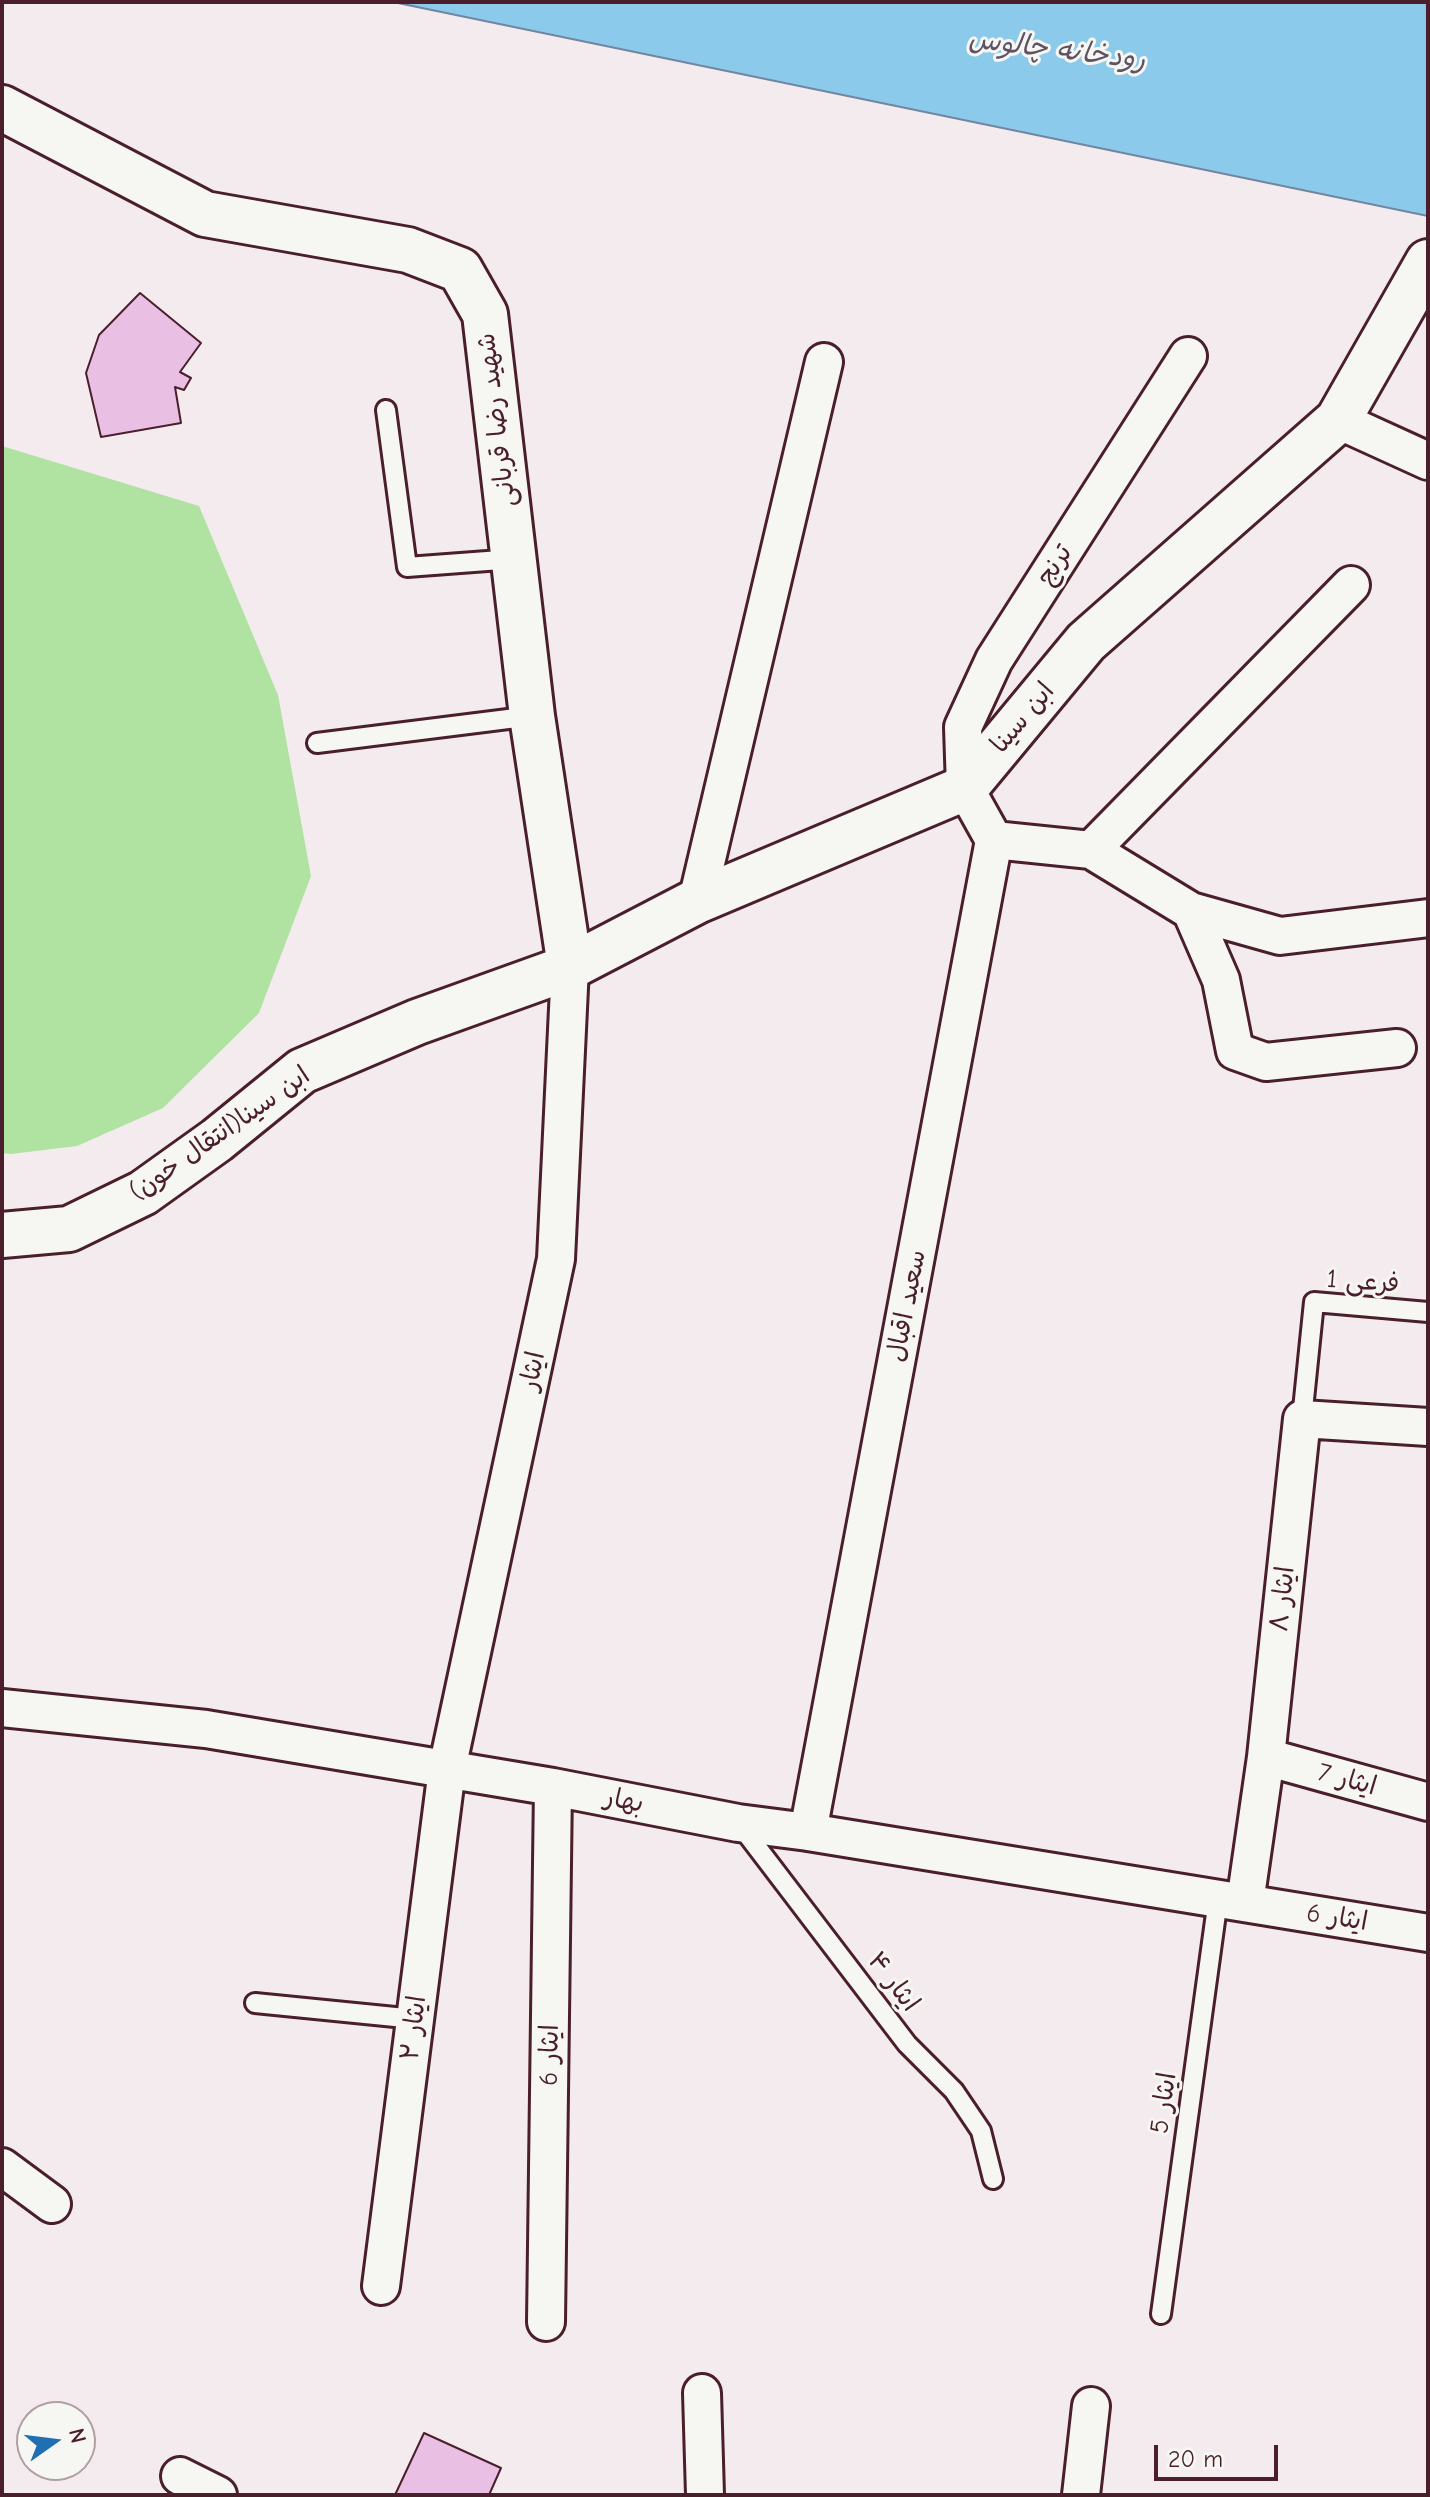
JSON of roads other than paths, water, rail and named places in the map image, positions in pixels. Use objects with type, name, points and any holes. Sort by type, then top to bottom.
[{"type":"main road","name":"شهید رضا قربانی","points":[[2,108],[205,214],[408,250],[460,270],[485,314],[532,716],[570,967]]},
{"type":"main road","name":"ابن سینا","points":[[570,967],[697,901],[965,788],[1086,642],[1338,420],[1428,262]]},
{"type":"main road","name":"ابن سینا(انتقال خون)","points":[[2,1235],[69,1229],[143,1193],[217,1140],[302,1071],[417,1022],[570,967]]},
{"type":"street","name":"ترنج","points":[[965,788],[963,727],[994,660],[1188,356]]},
{"type":"street","points":[[697,901],[824,362]]},
{"type":"street","points":[[1338,420],[1428,461]]},
{"type":"street","points":[[1091,850],[1351,585]]},
{"type":"street","points":[[965,788],[994,840],[1091,850],[1191,911],[1280,936],[1428,918]]},
{"type":"street","name":"سعید اقبال","points":[[808,1832],[994,840]]},
{"type":"street","points":[[1191,911],[1221,980],[1235,1051],[1266,1062],[1397,1048]]},
{"type":"street","name":"ایثار","points":[[447,1769],[556,1259],[570,967]]},
{"type":"street","points":[[1302,1419],[1428,1427]]},
{"type":"street","name":"ایثار ۸","points":[[1232,1901],[1266,1757],[1302,1419]]},
{"type":"street","name":"بهار","points":[[2,1708],[206,1729],[553,1787],[738,1823],[1232,1901]]},
{"type":"street","name":"ایثار 7","points":[[1266,1757],[1428,1802]]},
{"type":"street","name":"ایثار ۲","points":[[381,2286],[447,1769]]},
{"type":"street","name":"ایثار 6","points":[[546,2322],[553,1787]]},
{"type":"street","name":"ایثار 6","points":[[1232,1901],[1428,1933]]},
{"type":"street","points":[[2,2167],[52,2204]]},
{"type":"street","points":[[702,2393],[705,2495]]},
{"type":"street","points":[[1081,2495],[1091,2406]]},
{"type":"street","points":[[180,2476],[218,2495]]},
{"type":"lane","points":[[386,410],[407,567],[514,559]]},
{"type":"lane","points":[[317,743],[532,716]]},
{"type":"lane","name":"فرعی 1","points":[[1302,1419],[1314,1302],[1428,1312]]},
{"type":"lane","name":"ایثار ۴","points":[[738,1823],[907,2044],[954,2091],[981,2131],[993,2179]]},
{"type":"lane","name":"ایثار 5","points":[[1161,2314],[1232,1901]]},
{"type":"lane","points":[[255,2003],[415,2019]]},
{"type":"water","name":"رودخانه چالوس","points":[[393,2],[1428,2],[1428,216]]}]
